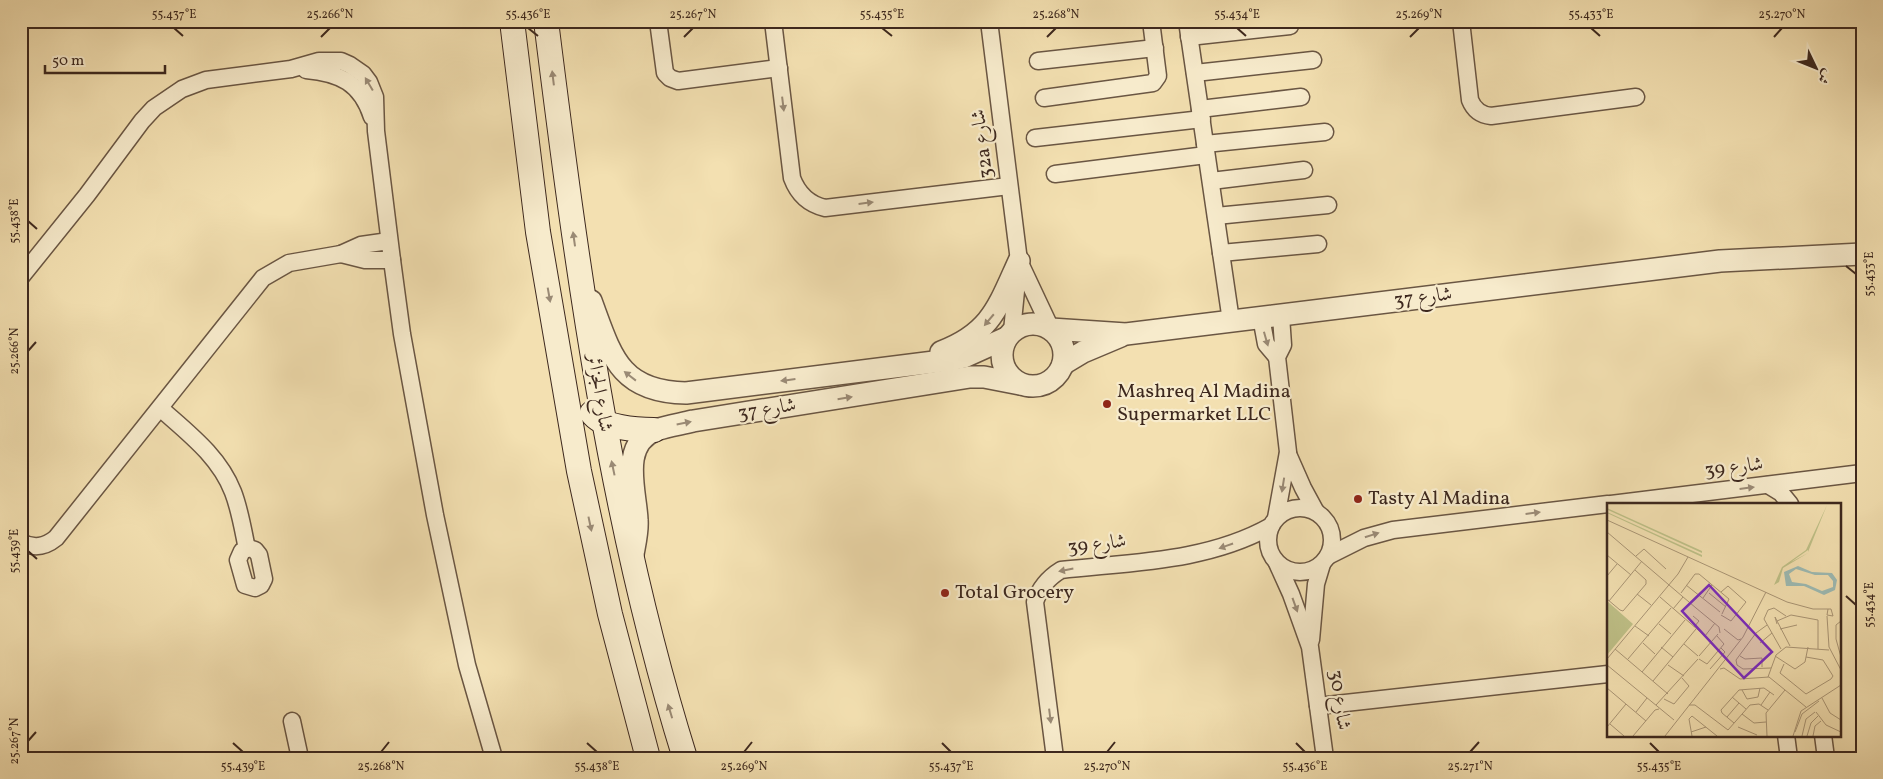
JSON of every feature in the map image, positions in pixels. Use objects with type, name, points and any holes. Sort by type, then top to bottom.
[{"type":"main road","name":"شارع الجزائر","points":[[512,21],[538,232],[579,471],[610,614],[648,758]]},
{"type":"main road","points":[[524,21],[552,225],[585,402],[595,418],[603,422],[636,430],[654,430]]},
{"type":"main road","name":"شارع الجزائر","points":[[546,21],[578,268],[603,422],[632,562],[668,706],[685,758]]},
{"type":"street","points":[[658,21],[665,72],[670,78],[678,80],[779,68]]},
{"type":"street","points":[[773,21],[792,178],[799,193],[811,203],[825,208],[1010,186]]},
{"type":"street","name":"32a شارع","points":[[989,21],[1018,261],[1009,335]]},
{"type":"street","points":[[1044,98],[1153,83],[1158,76],[1151,21]]},
{"type":"street","points":[[1461,21],[1470,100],[1475,109],[1485,115],[1491,116],[1636,96]]},
{"type":"street","points":[[1231,321],[1188,29],[1290,26]]},
{"type":"street","points":[[1038,61],[1155,48]]},
{"type":"street","points":[[1195,73],[1314,60]]},
{"type":"street","points":[[21,277],[142,121],[168,98],[182,89],[206,80],[291,68],[324,71],[336,75],[346,80],[362,95],[369,109],[376,132],[389,241],[411,387],[445,568],[467,665],[494,758]]},
{"type":"street","points":[[1035,138],[1201,114],[1301,97]]},
{"type":"street","points":[[1056,174],[1325,132]]},
{"type":"street","points":[[1211,181],[1304,170]]},
{"type":"street","points":[[1216,216],[1328,204]]},
{"type":"street","points":[[21,542],[38,547],[46,545],[56,538],[263,278],[289,263],[341,254],[361,245],[389,241]]},
{"type":"street","name":"شارع 37","points":[[1051,330],[1126,334],[1720,261],[1766,252],[1862,241]]},
{"type":"street","points":[[1221,253],[1318,244]]},
{"type":"street","points":[[341,254],[365,260],[392,260]]},
{"type":"street","name":"شارع 37","points":[[1720,261],[1862,254]]},
{"type":"street","points":[[903,366],[956,346],[975,334],[995,312],[1018,261]]},
{"type":"street","name":"32a شارع","points":[[1018,261],[1051,330]]},
{"type":"street","name":"شارع 37","points":[[578,268],[608,346],[616,361],[623,370],[638,382],[659,391],[686,393],[933,363],[964,357],[1009,335]]},
{"type":"street","points":[[1271,316],[1282,345],[1277,357],[1288,452],[1303,488],[1316,512],[1329,527],[1332,536],[1332,547],[1325,560],[1314,570],[1299,573],[1285,569],[1276,563],[1268,546],[1268,536],[1274,522],[1288,452]]},
{"type":"street","points":[[1028,324],[1038,324],[1051,330],[1060,338],[1063,346],[1063,364],[1060,372],[1046,384],[1028,387],[1012,379],[1006,372],[1003,364],[1003,346],[1009,335],[1020,326],[1028,324]]},
{"type":"street","name":"شارع 37","points":[[1063,364],[1083,352],[1126,334]]},
{"type":"street","name":"شارع 37","points":[[654,430],[693,422],[970,378],[984,377],[1020,384]]},
{"type":"street","points":[[160,408],[207,450],[222,469],[237,503],[247,549]]},
{"type":"street","points":[[632,562],[637,531],[633,488],[633,461],[643,438],[654,430]]},
{"type":"street","name":"شارع 39","points":[[1618,503],[1862,474]]},
{"type":"street","points":[[1768,485],[1781,493],[1789,503]]},
{"type":"street","name":"شارع 39","points":[[1325,560],[1364,538],[1393,530],[1607,504]]},
{"type":"street","points":[[1274,522],[1291,509],[1308,509],[1316,512]]},
{"type":"street","name":"شارع 39","points":[[1055,758],[1035,602],[1038,593],[1049,578],[1061,570],[1196,554],[1242,541],[1274,522]]},
{"type":"street","name":"شارع 30","points":[[1310,647],[1316,584],[1325,560]]},
{"type":"street","name":"شارع 30","points":[[1276,563],[1291,594],[1310,647],[1325,758]]},
{"type":"street","points":[[1318,706],[1607,674]]},
{"type":"street","points":[[292,721],[300,758]]},
{"type":"street","points":[[1786,736],[1789,758]]},
{"type":"street","points":[[1823,736],[1826,758]]},
{"type":"place","name":"Mashreq Al Madina Supermarket LLC","points":[[1107,404]]},
{"type":"place","name":"Tasty Al Madina","points":[[1358,499]]},
{"type":"place","name":"Total Grocery","points":[[945,593]]}]
